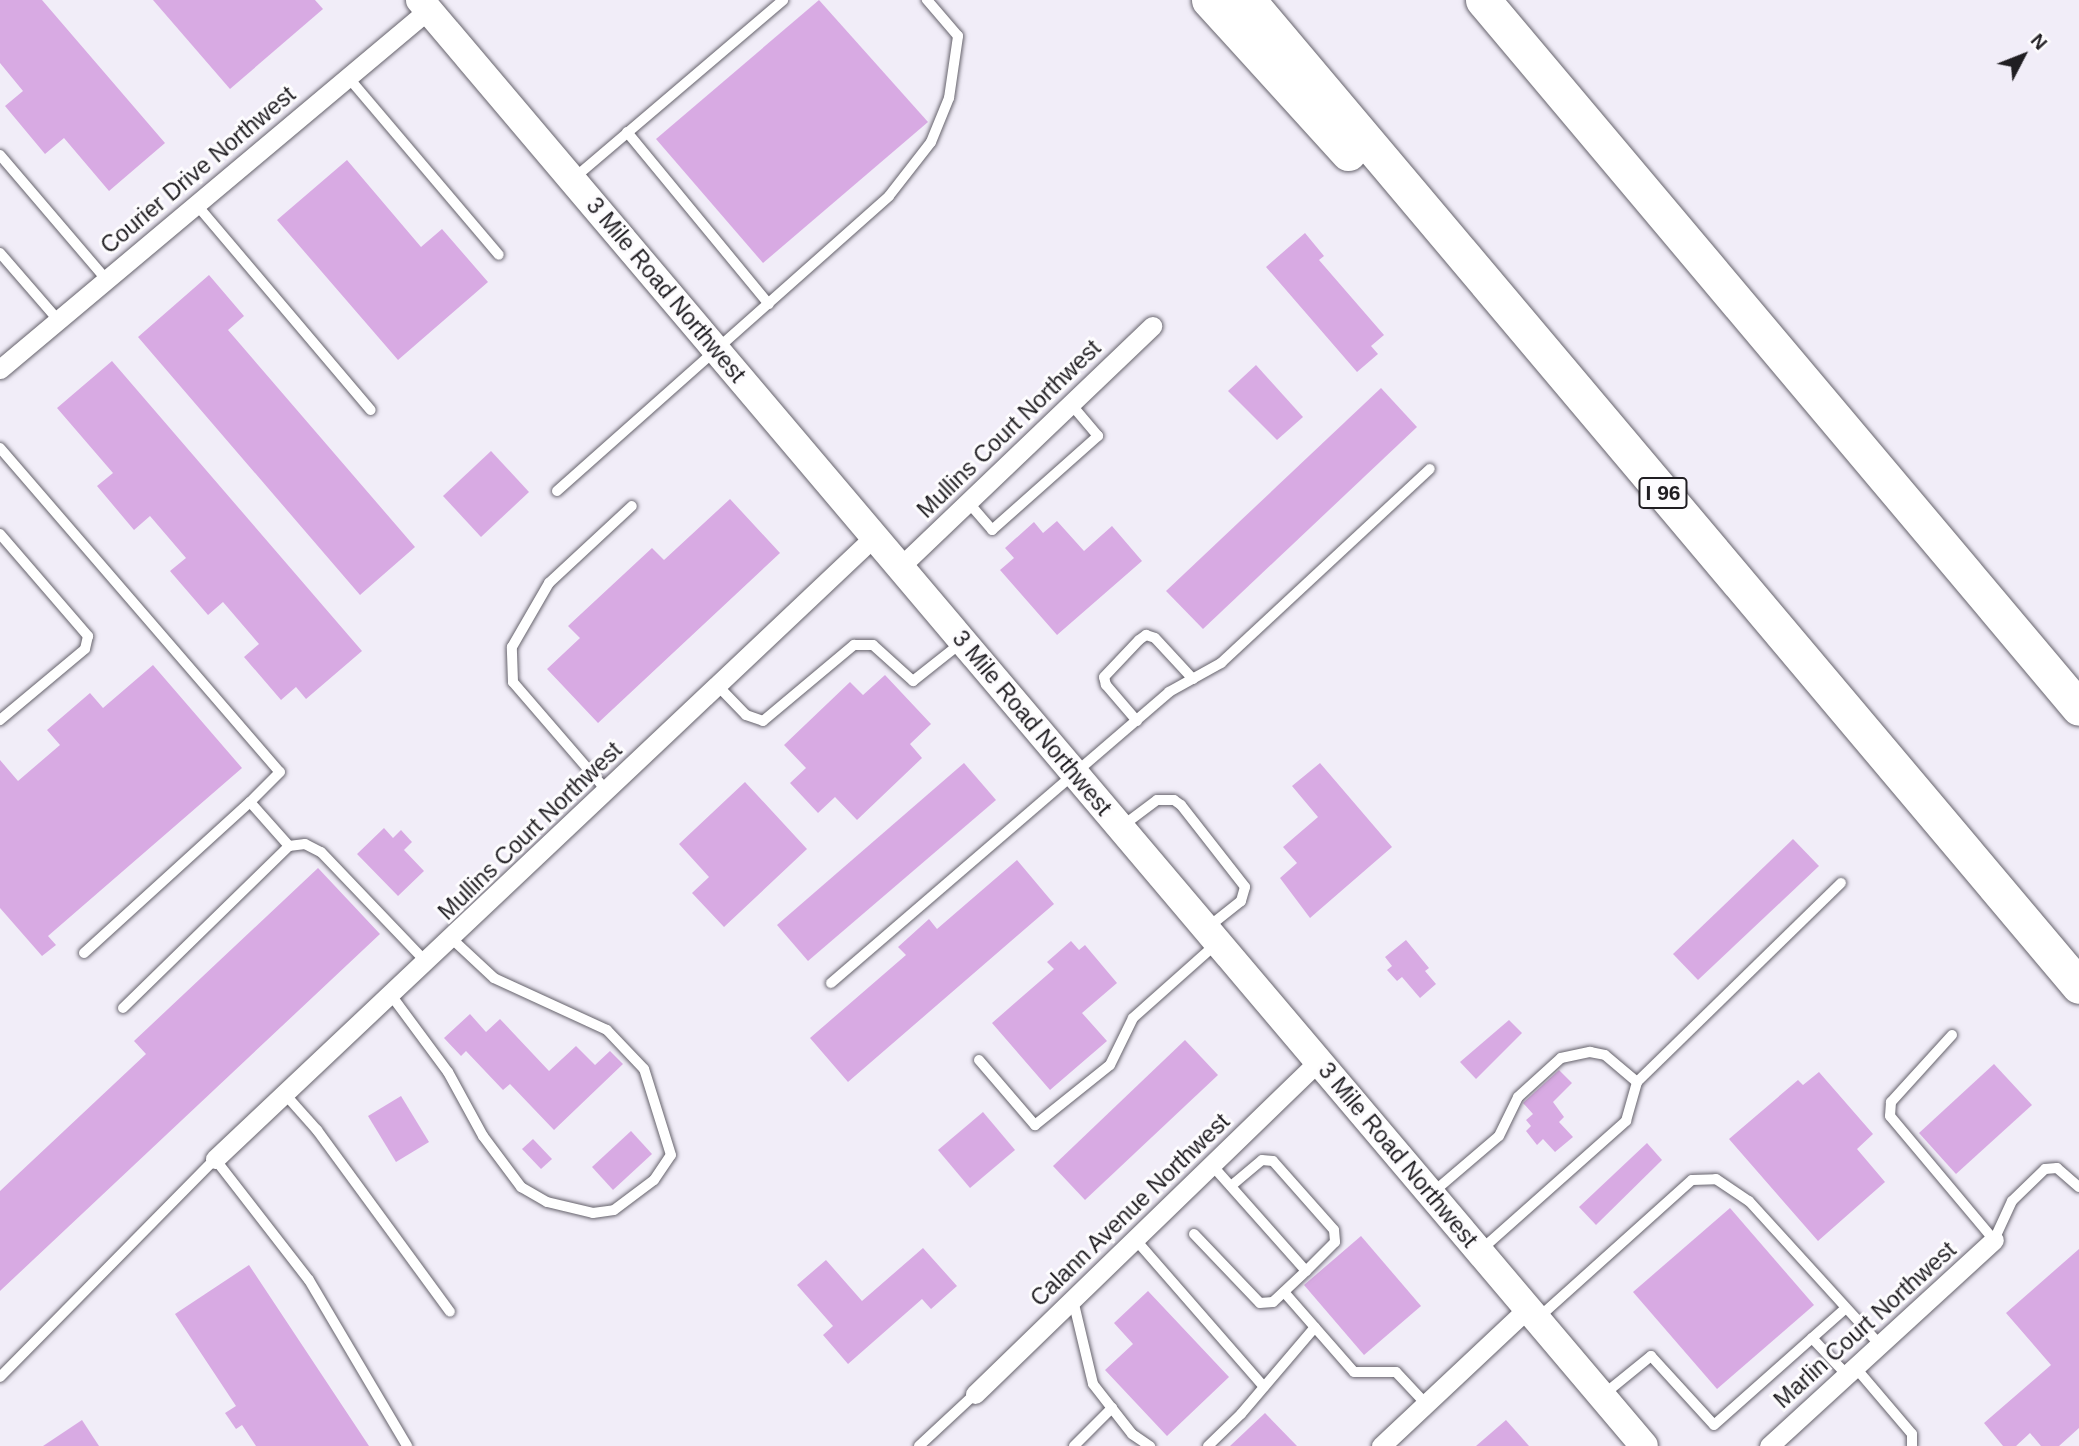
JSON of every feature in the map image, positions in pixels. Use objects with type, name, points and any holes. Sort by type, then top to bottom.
[{"type":"highway","points":[[1209,0],[1751,598]]},
{"type":"highway","name":"I 96","points":[[1248,0],[2079,986]]},
{"type":"highway","points":[[1483,0],[2079,708]]},
{"type":"highway","points":[[1494,0],[1586,122]]},
{"type":"main road","name":"3 Mile Road Northwest","points":[[428,5],[717,351],[1644,1446]]},
{"type":"street","name":"Courier Drive Northwest","points":[[0,369],[348,77],[428,5]]},
{"type":"street","name":"Mullins Court Northwest","points":[[900,567],[1152,326]]},
{"type":"street","name":"Mullins Court Northwest","points":[[215,1159],[427,963],[875,536]]},
{"type":"street","name":"Calann Avenue Northwest","points":[[975,1394],[1319,1061]]},
{"type":"street","name":"Marlin Court Northwest","points":[[1769,1446],[1994,1240]]},
{"type":"street","points":[[1381,1446],[1532,1314]]},
{"type":"lane","points":[[572,179],[783,0]]},
{"type":"lane","points":[[556,491],[889,196],[930,142],[949,98],[958,36],[927,0]]},
{"type":"lane","points":[[348,77],[499,255]]},
{"type":"lane","points":[[627,132],[769,304]]},
{"type":"lane","points":[[0,155],[106,279]]},
{"type":"lane","points":[[196,204],[372,410]]},
{"type":"lane","points":[[0,253],[58,320]]},
{"type":"lane","points":[[968,502],[992,530],[1098,436],[1071,404]]},
{"type":"lane","points":[[0,448],[280,772],[84,953]]},
{"type":"lane","points":[[831,983],[1179,684],[1221,663],[1430,469]]},
{"type":"lane","points":[[607,792],[513,682],[512,647],[549,583],[632,506]]},
{"type":"lane","points":[[0,534],[88,636],[85,649],[0,720]]},
{"type":"lane","points":[[1137,721],[1106,685],[1104,677],[1139,640],[1146,635],[1155,638],[1193,679]]},
{"type":"lane","points":[[718,686],[746,715],[763,721],[854,645],[873,645],[913,681],[963,641]]},
{"type":"lane","points":[[979,1060],[1035,1125],[1110,1065],[1133,1018],[1241,901],[1245,887],[1174,800],[1157,800],[1120,827]]},
{"type":"lane","points":[[250,802],[289,846]]},
{"type":"lane","points":[[123,1008],[289,846],[305,844],[321,852],[427,963]]},
{"type":"lane","points":[[1480,1251],[1626,1121],[1637,1082],[1841,883]]},
{"type":"lane","points":[[391,995],[448,1072],[483,1136],[521,1187],[547,1202],[593,1213],[614,1210],[654,1180],[671,1155],[644,1069],[607,1030],[494,978],[452,939]]},
{"type":"lane","points":[[1952,1035],[1891,1102],[1890,1116],[1994,1240],[2012,1201],[2045,1169],[2057,1168],[2079,1187]]},
{"type":"lane","points":[[1431,1194],[1499,1136],[1518,1097],[1561,1058],[1590,1052],[1605,1055],[1637,1082]]},
{"type":"lane","points":[[284,1093],[317,1130],[450,1312]]},
{"type":"lane","points":[[0,1377],[215,1159],[309,1280],[407,1446]]},
{"type":"lane","points":[[1194,1234],[1260,1303],[1273,1302],[1335,1242],[1334,1230],[1273,1161],[1262,1160],[1231,1186]]},
{"type":"lane","points":[[1212,1165],[1306,1271]]},
{"type":"lane","points":[[1532,1314],[1692,1180],[1716,1179],[1740,1193],[1880,1345]]},
{"type":"lane","points":[[1135,1239],[1264,1387]]},
{"type":"lane","points":[[1284,1292],[1354,1372],[1396,1372],[1427,1405]]},
{"type":"lane","points":[[1073,1299],[1093,1384],[1132,1434],[1150,1446]]},
{"type":"lane","points":[[1602,1396],[1651,1356],[1713,1425],[1846,1308]]},
{"type":"lane","points":[[1208,1446],[1264,1387],[1315,1327]]},
{"type":"lane","points":[[1812,1338],[1851,1371],[1912,1434],[1912,1446]]},
{"type":"lane","points":[[919,1446],[975,1394]]},
{"type":"lane","points":[[1074,1446],[1112,1408]]},
{"type":"building","points":[[0,0],[42,0],[165,143],[109,191],[64,138],[45,154],[5,106],[23,91],[0,63]]},
{"type":"building","points":[[153,0],[315,0],[323,9],[230,89]]},
{"type":"building","points":[[819,0],[928,122],[763,263],[656,139]]},
{"type":"building","points":[[347,160],[421,247],[442,229],[488,282],[398,360],[277,220]]},
{"type":"building","points":[[1305,233],[1324,256],[1319,260],[1384,335],[1371,346],[1378,354],[1357,372],[1266,267]]},
{"type":"building","points":[[209,275],[244,316],[228,330],[415,547],[360,595],[138,337]]},
{"type":"building","points":[[112,361],[362,651],[306,699],[296,687],[281,700],[244,657],[259,644],[223,602],[208,615],[170,571],[186,558],[150,516],[134,530],[97,486],[113,473],[57,408]]},
{"type":"building","points":[[1256,365],[1303,417],[1277,440],[1228,391]]},
{"type":"building","points":[[1381,388],[1417,427],[1203,629],[1166,591]]},
{"type":"building","points":[[491,451],[529,492],[481,537],[443,496]]},
{"type":"building","points":[[730,499],[780,553],[598,723],[547,669],[580,638],[568,626],[652,548],[664,560]]},
{"type":"building","points":[[1057,521],[1084,551],[1112,526],[1142,561],[1057,635],[1000,570],[1014,558],[1005,548],[1034,522],[1043,533]]},
{"type":"building","points":[[153,665],[242,768],[48,936],[56,945],[42,956],[0,908],[0,760],[18,781],[60,745],[47,730],[90,693],[103,708]]},
{"type":"building","points":[[885,675],[931,724],[910,744],[922,758],[857,820],[835,797],[818,813],[790,783],[806,768],[784,745],[850,682],[863,695]]},
{"type":"building","points":[[964,763],[996,800],[808,961],[777,925]]},
{"type":"building","points":[[1320,763],[1392,847],[1310,918],[1280,878],[1297,863],[1283,847],[1318,817],[1292,786]]},
{"type":"building","points":[[745,782],[807,849],[724,927],[692,893],[709,877],[679,844]]},
{"type":"building","points":[[384,828],[393,838],[401,830],[412,842],[404,850],[424,871],[398,896],[357,854]]},
{"type":"building","points":[[1793,839],[1819,866],[1698,980],[1673,954]]},
{"type":"building","points":[[1017,860],[1054,904],[848,1082],[810,1038],[906,955],[898,947],[929,919],[937,929]]},
{"type":"building","points":[[318,868],[380,934],[0,1291],[0,1191],[146,1054],[134,1041]]},
{"type":"building","points":[[1406,940],[1429,968],[1425,971],[1436,984],[1420,998],[1402,977],[1397,981],[1387,970],[1392,966],[1385,957]]},
{"type":"building","points":[[1071,941],[1079,950],[1085,945],[1117,983],[1082,1013],[1107,1041],[1050,1090],[992,1023],[1054,969],[1047,962]]},
{"type":"building","points":[[470,1014],[486,1032],[500,1019],[549,1071],[576,1046],[595,1065],[610,1051],[623,1064],[554,1130],[510,1084],[503,1090],[466,1051],[461,1056],[444,1038]]},
{"type":"building","points":[[1509,1020],[1522,1033],[1476,1079],[1460,1062]]},
{"type":"building","points":[[1185,1040],[1218,1075],[1085,1200],[1053,1166]]},
{"type":"building","points":[[1994,1064],[2032,1105],[1956,1174],[1919,1133]]},
{"type":"building","points":[[1559,1070],[1572,1083],[1553,1102],[1564,1117],[1559,1122],[1573,1137],[1555,1152],[1543,1139],[1537,1145],[1526,1131],[1531,1126],[1526,1120],[1533,1114],[1523,1103]]},
{"type":"building","points":[[1819,1072],[1873,1134],[1857,1149],[1885,1182],[1818,1241],[1729,1139],[1798,1080],[1803,1085]]},
{"type":"building","points":[[401,1096],[429,1142],[396,1162],[368,1116]]},
{"type":"building","points":[[983,1112],[1015,1150],[970,1188],[938,1150]]},
{"type":"building","points":[[631,1131],[652,1154],[613,1190],[592,1167]]},
{"type":"building","points":[[533,1139],[552,1159],[541,1169],[522,1149]]},
{"type":"building","points":[[1647,1143],[1662,1160],[1596,1225],[1579,1207]]},
{"type":"building","points":[[1730,1208],[1814,1305],[1717,1389],[1633,1292]]},
{"type":"building","points":[[1361,1236],[1421,1306],[1364,1355],[1304,1285]]},
{"type":"building","points":[[923,1248],[957,1286],[931,1309],[922,1299],[848,1364],[823,1335],[833,1326],[797,1285],[826,1260],[862,1301]]},
{"type":"building","points":[[2079,1249],[2079,1428],[2059,1446],[2041,1446],[2030,1433],[2016,1446],[2003,1446],[1984,1423],[2051,1365],[2006,1313]]},
{"type":"building","points":[[249,1265],[369,1446],[256,1446],[242,1425],[236,1429],[225,1413],[236,1406],[175,1314]]},
{"type":"building","points":[[1148,1291],[1229,1377],[1167,1436],[1105,1370],[1133,1344],[1114,1323]]},
{"type":"building","points":[[1265,1413],[1297,1446],[1230,1446]]},
{"type":"building","points":[[82,1420],[99,1446],[43,1446]]},
{"type":"building","points":[[1506,1420],[1529,1446],[1476,1446]]}]
